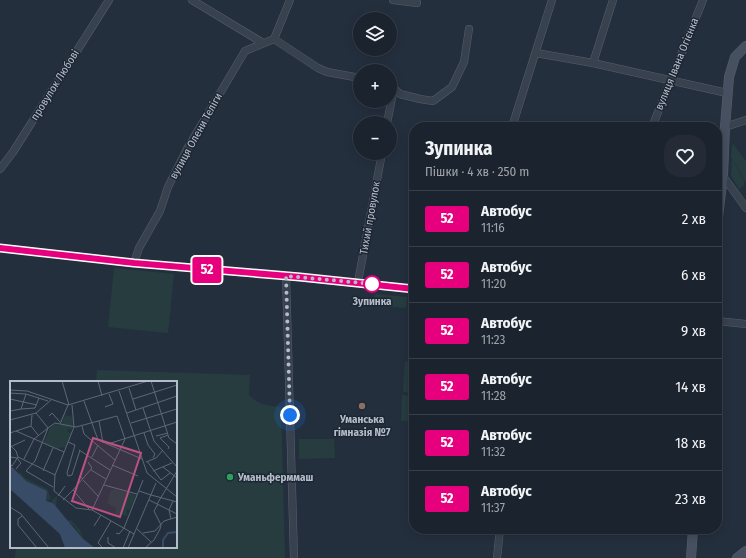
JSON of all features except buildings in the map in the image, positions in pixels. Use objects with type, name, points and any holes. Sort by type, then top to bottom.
[{"type":"street","name":"провулок Любові","points":[[0,169],[13,152],[109,0]]},
{"type":"street","points":[[192,0],[263,43],[274,39],[290,0]]},
{"type":"street","points":[[392,0],[417,3]]},
{"type":"street","points":[[514,122],[552,0]]},
{"type":"street","points":[[593,63],[613,0]]},
{"type":"street","name":"вулиця Івана Огієнка","points":[[654,122],[703,0]]},
{"type":"street","points":[[397,91],[400,94],[433,101],[452,88],[464,62],[469,29]]},
{"type":"street","points":[[274,39],[318,68],[327,72],[353,77]]},
{"type":"street","name":"вулиця Олени Теліги","points":[[134,263],[140,248],[160,211],[168,187],[195,136],[245,51],[263,43]]},
{"type":"street","points":[[722,184],[727,93],[732,65],[736,57],[746,46]]},
{"type":"street","points":[[536,53],[593,63],[727,93]]},
{"type":"street","points":[[725,127],[746,120]]},
{"type":"street","name":"Тихий провулок","points":[[358,282],[381,160]]},
{"type":"street","points":[[723,176],[746,208]]},
{"type":"street","points":[[0,248],[134,263],[358,282],[409,288]]},
{"type":"street","points":[[286,276],[294,558]]},
{"type":"street","points":[[722,322],[746,324]]},
{"type":"street","points":[[498,558],[500,534]]},
{"type":"street","points":[[690,558],[692,534]]},
{"type":"street","points":[[736,558],[746,551]]},
{"type":"green space","points":[[733,144],[746,161],[746,183],[731,157]]},
{"type":"green space","points":[[732,159],[744,181],[744,185],[739,189],[731,176]]},
{"type":"green space","points":[[114,268],[174,274],[168,333],[108,327]]},
{"type":"green space","points":[[375,294],[407,297],[406,308],[373,305]]},
{"type":"green space","points":[[405,362],[409,362],[409,393],[403,392]]},
{"type":"green space","name":"Уманьферммаш","points":[[97,370],[250,375],[249,395],[256,401],[264,404],[281,407],[285,558],[15,558],[16,548],[177,548],[177,381],[96,381]]},
{"type":"green space","points":[[402,395],[409,396],[409,421],[401,421]]},
{"type":"green space","points":[[299,439],[334,439],[335,458],[299,459]]},
{"type":"bus line","name":"52","points":[[0,248],[193,269],[358,282],[409,288]]},
{"type":"place","name":"Зупинка","points":[[372,284]]},
{"type":"place","name":"Уманська гімназія №7","points":[[362,406]]},
{"type":"place","name":"Уманьферммаш","points":[[230,477]]},
{"type":"route","points":[[290,415],[286,276],[374,284],[372,284]]}]
